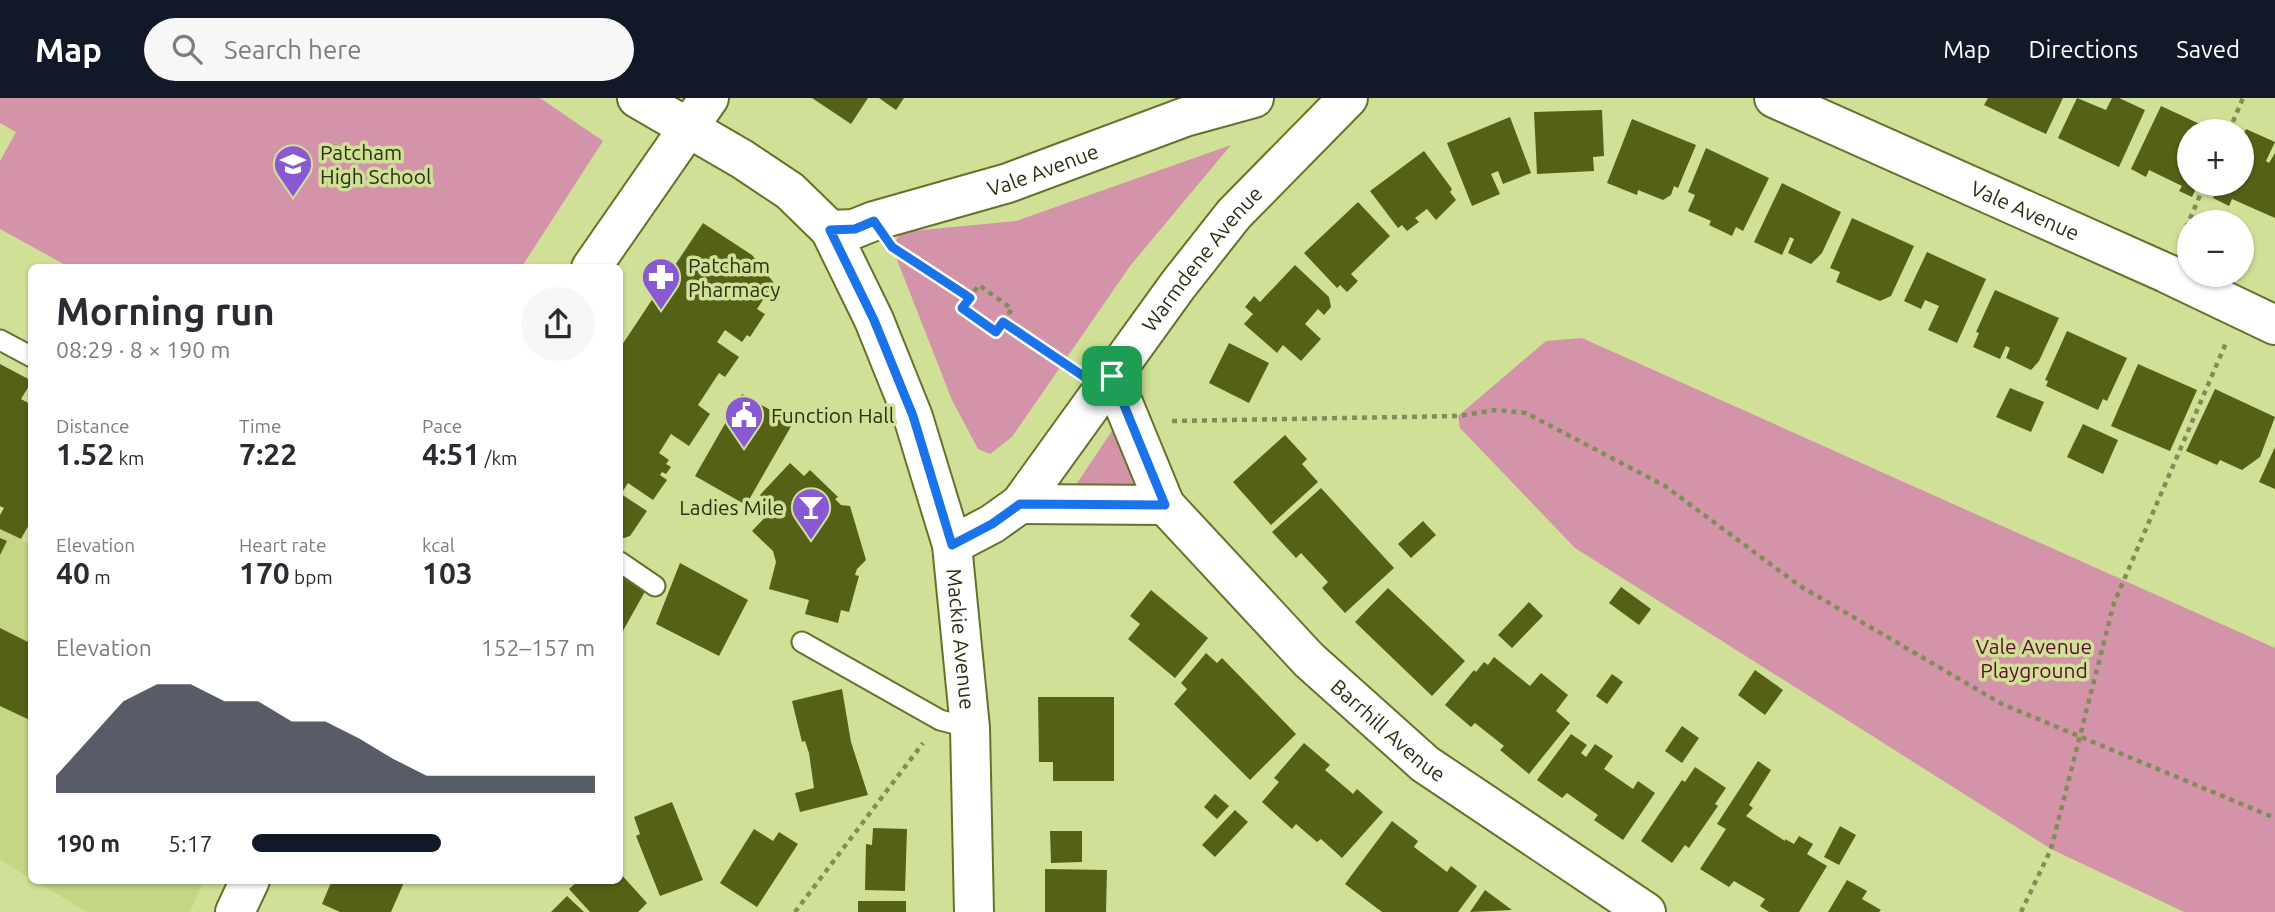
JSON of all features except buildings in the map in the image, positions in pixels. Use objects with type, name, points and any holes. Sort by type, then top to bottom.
[{"type":"street","name":"Mackie Avenue","points":[[637,98],[742,159],[790,191],[830,230],[874,320],[913,416],[952,545],[955,724],[974,912]]},
{"type":"street","points":[[594,264],[709,98]]},
{"type":"street","name":"Vale Avenue","points":[[830,230],[855,229],[874,221],[1008,183],[1185,117],[1254,98]]},
{"type":"street","name":"Warmdene Avenue","points":[[952,545],[992,524],[1020,504],[1234,214],[1348,98]]},
{"type":"street","name":"Vale Avenue","points":[[1774,98],[2166,273],[2275,325]]},
{"type":"street","name":"Barrhill Avenue","points":[[1108,383],[1133,423],[1165,505],[1309,660],[1425,764],[1646,912]]},
{"type":"street","points":[[1020,504],[1165,505]]},
{"type":"street","points":[[235,912],[248,884]]},
{"type":"lane","points":[[0,340],[28,355]]},
{"type":"lane","points":[[623,564],[655,586]]},
{"type":"lane","points":[[802,642],[955,724]]},
{"type":"path","points":[[2234,119],[2243,98]]},
{"type":"path","points":[[2166,273],[2200,196]]},
{"type":"path","points":[[874,221],[892,247],[970,298]]},
{"type":"path","points":[[979,285],[1012,309],[996,332],[962,308],[970,298],[979,285]]},
{"type":"path","points":[[2021,912],[2051,849],[2114,603],[2240,310]]},
{"type":"path","points":[[1003,322],[1108,383]]},
{"type":"path","points":[[1133,423],[1192,419],[1458,416],[1496,410],[1525,413],[1665,486],[1800,586],[2002,704],[2275,818]]},
{"type":"path","points":[[795,912],[955,724]]},
{"type":"shaded area","points":[[0,529],[28,543],[28,877],[0,859]]},
{"type":"shaded area","points":[[41,884],[202,884],[190,912],[87,912]]},
{"type":"green space","name":"Patcham High School","points":[[0,98],[540,98],[603,141],[524,264],[64,264],[0,229],[0,161],[16,132],[0,123]]},
{"type":"green space","points":[[1231,145],[1130,266],[1012,437],[990,454],[978,449],[952,400],[892,247],[901,232],[1016,221]]},
{"type":"green space","name":"Vale Avenue Playground","points":[[1582,338],[2275,648],[2275,912],[2184,912],[2051,849],[1575,548],[1460,428],[1458,416],[1546,341]]},
{"type":"green space","points":[[1116,425],[1150,498],[1071,492]]},
{"type":"place","name":"Patcham High School","points":[[293,198]]},
{"type":"place","name":"Patcham Pharmacy","points":[[661,311]]},
{"type":"place","name":"Function Hall","points":[[744,449]]},
{"type":"place","name":"Ladies Mile","points":[[811,541]]},
{"type":"route","points":[[874,221],[892,247],[970,298],[962,308],[996,332],[1003,322],[1064,360],[1104,390],[1112,376],[1165,505],[1020,504],[992,524],[952,545],[913,416],[874,320],[830,230],[855,229],[874,221]]}]
